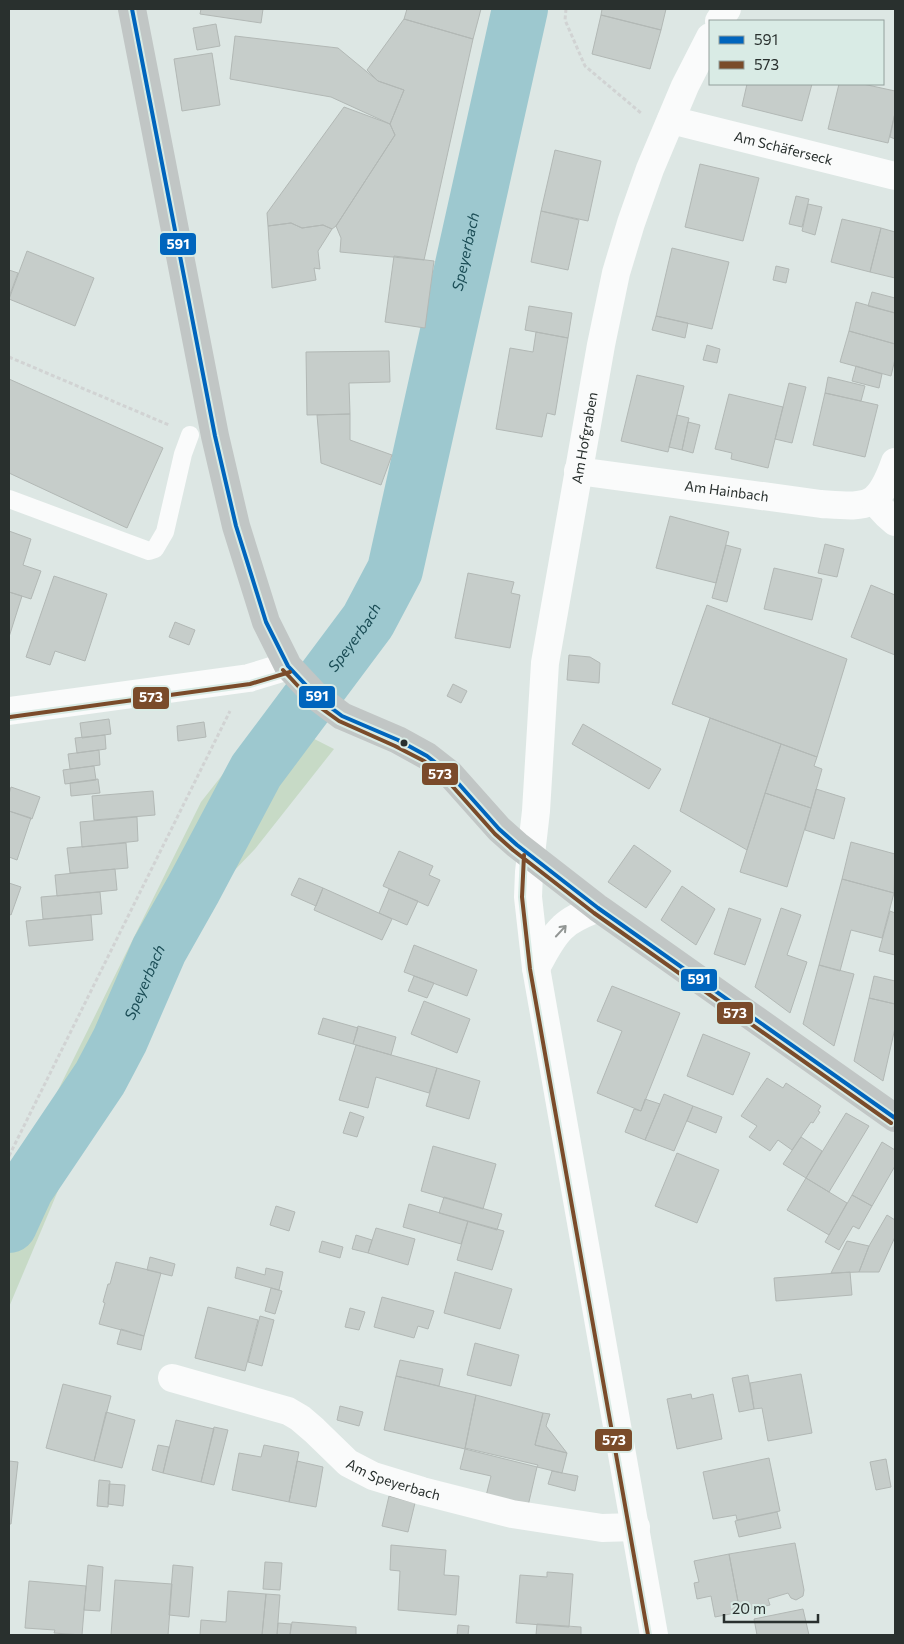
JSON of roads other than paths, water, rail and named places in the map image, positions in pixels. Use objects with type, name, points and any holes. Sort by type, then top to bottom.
[{"type":"main road","points":[[132,9],[215,436],[236,526],[266,622],[294,674],[318,698],[342,716],[398,740],[427,756],[450,774],[500,829],[598,908],[895,1118]]},
{"type":"street","points":[[720,20],[726,9]]},
{"type":"street","name":"Am Hofgraben","points":[[654,1635],[536,968],[528,898],[530,855],[536,811],[545,663],[600,345],[616,274],[646,178],[686,86],[709,39]]},
{"type":"street","name":"Am Schäferseck","points":[[671,120],[895,176]]},
{"type":"street","points":[[895,462],[884,487],[874,501],[895,522]]},
{"type":"street","name":"Am Hainbach","points":[[578,471],[821,504],[862,505],[874,501]]},
{"type":"street","points":[[9,711],[249,678],[294,674]]},
{"type":"street","points":[[536,968],[563,926],[598,908]]},
{"type":"street","name":"Am Speyerbach","points":[[172,1378],[288,1411],[314,1430],[348,1463],[373,1476],[422,1491],[512,1514],[602,1528],[636,1527]]},
{"type":"lane","points":[[9,499],[149,551],[155,549],[165,532],[183,454],[190,435]]},
{"type":"waterway","name":"Speyerbach","points":[[9,1225],[26,1188],[100,1078],[120,1040],[159,950],[256,771],[368,621],[395,570],[520,9]]}]
